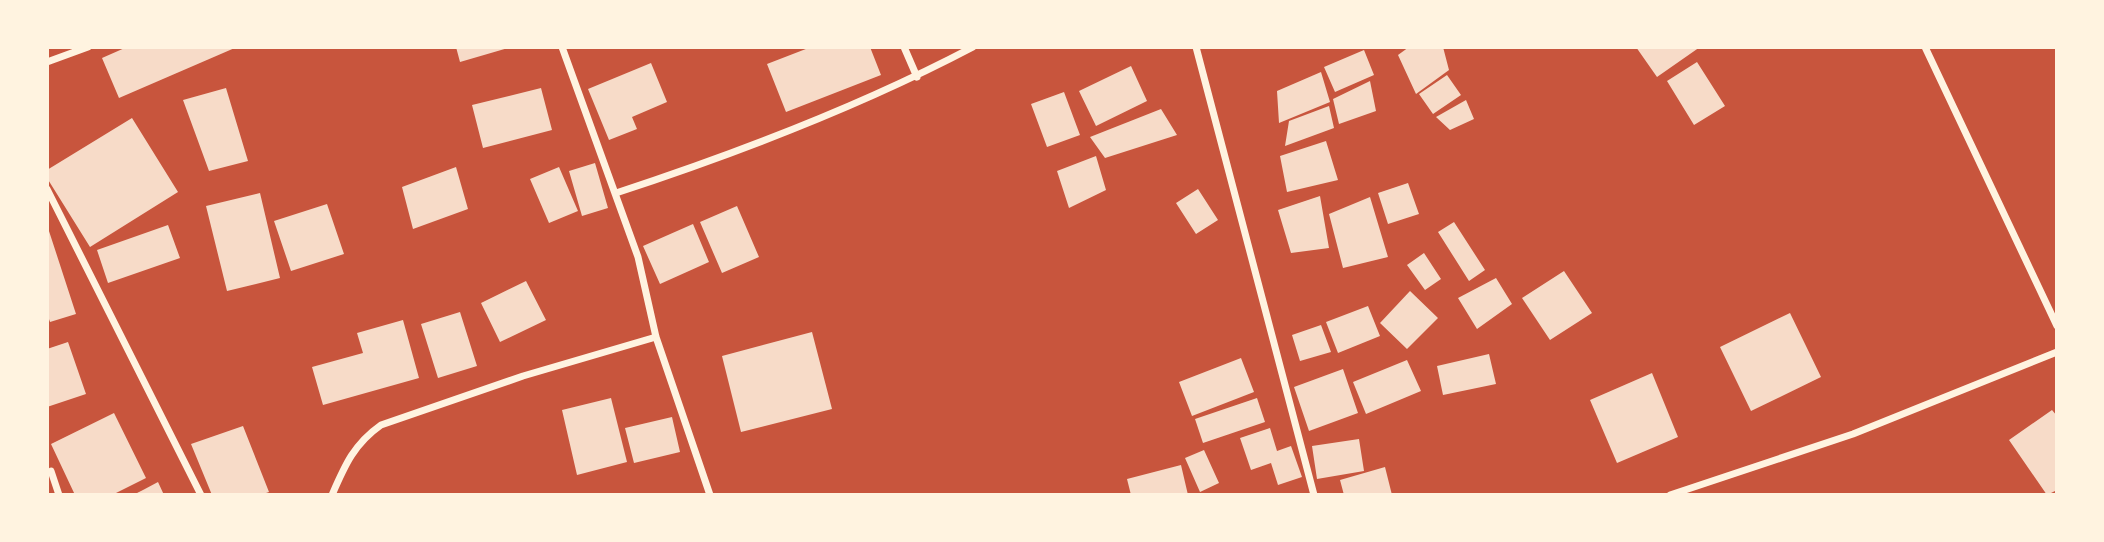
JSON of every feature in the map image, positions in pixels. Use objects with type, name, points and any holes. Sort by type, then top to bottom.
[{"type":"street","points":[[47,62],[88,47]]},
{"type":"street","points":[[562,47],[641,268],[656,337],[710,495]]},
{"type":"street","points":[[904,47],[917,77]]},
{"type":"street","points":[[616,193],[717,160],[917,77],[972,47]]},
{"type":"street","points":[[1196,47],[1314,495]]},
{"type":"street","points":[[1925,47],[2057,326]]},
{"type":"street","points":[[47,189],[201,495]]},
{"type":"street","points":[[332,495],[351,453],[363,438],[381,425],[523,376],[656,337]]},
{"type":"street","points":[[1670,495],[1853,434],[2057,352]]},
{"type":"street","points":[[51,471],[59,495]]},
{"type":"building","points":[[127,47],[237,47],[119,98],[102,58]]},
{"type":"building","points":[[456,47],[508,47],[508,48],[460,62]]},
{"type":"building","points":[[811,47],[870,47],[881,75],[786,112],[767,64]]},
{"type":"building","points":[[1409,47],[1443,47],[1449,70],[1416,94],[1398,55]]},
{"type":"building","points":[[1636,47],[1700,47],[1657,77]]},
{"type":"building","points":[[1364,50],[1374,75],[1335,92],[1324,67]]},
{"type":"building","points":[[1697,62],[1725,106],[1694,125],[1667,81]]},
{"type":"building","points":[[651,63],[667,102],[632,117],[637,129],[609,140],[588,89]]},
{"type":"building","points":[[1131,66],[1147,101],[1096,126],[1079,91]]},
{"type":"building","points":[[1321,72],[1330,102],[1279,123],[1277,91]]},
{"type":"building","points":[[1447,75],[1461,95],[1433,114],[1419,94]]},
{"type":"building","points":[[1370,81],[1376,111],[1339,124],[1333,99]]},
{"type":"building","points":[[226,88],[248,161],[209,171],[183,100]]},
{"type":"building","points":[[541,88],[552,130],[483,148],[472,105]]},
{"type":"building","points":[[1064,92],[1080,135],[1047,147],[1031,104]]},
{"type":"building","points":[[1466,100],[1474,119],[1450,130],[1436,117]]},
{"type":"building","points":[[1329,106],[1334,128],[1285,146],[1289,121]]},
{"type":"building","points":[[1161,109],[1177,135],[1105,158],[1090,137]]},
{"type":"building","points":[[132,118],[178,192],[90,247],[47,178],[47,170]]},
{"type":"building","points":[[1326,141],[1338,180],[1287,192],[1280,156]]},
{"type":"building","points":[[1096,156],[1106,190],[1069,208],[1057,171]]},
{"type":"building","points":[[595,163],[608,208],[582,216],[569,171]]},
{"type":"building","points":[[456,167],[468,209],[413,229],[402,187]]},
{"type":"building","points":[[559,167],[578,211],[549,223],[530,179]]},
{"type":"building","points":[[1408,183],[1419,214],[1388,224],[1378,193]]},
{"type":"building","points":[[1198,189],[1218,220],[1196,234],[1176,203]]},
{"type":"building","points":[[260,193],[280,278],[227,291],[206,206]]},
{"type":"building","points":[[1320,196],[1329,248],[1291,253],[1278,210]]},
{"type":"building","points":[[1370,197],[1388,257],[1343,268],[1329,214]]},
{"type":"building","points":[[327,204],[344,254],[291,271],[274,221]]},
{"type":"building","points":[[737,206],[759,257],[722,273],[700,222]]},
{"type":"building","points":[[1454,222],[1485,270],[1469,281],[1438,232]]},
{"type":"building","points":[[693,224],[709,262],[660,284],[643,246]]},
{"type":"building","points":[[168,225],[180,258],[108,283],[97,250]]},
{"type":"building","points":[[48,228],[76,314],[50,322],[47,313]]},
{"type":"building","points":[[1424,253],[1441,279],[1425,290],[1407,265]]},
{"type":"building","points":[[1564,271],[1592,313],[1550,340],[1522,298]]},
{"type":"building","points":[[1496,278],[1512,304],[1477,329],[1458,298]]},
{"type":"building","points":[[526,281],[546,320],[500,342],[481,303]]},
{"type":"building","points":[[1410,291],[1438,318],[1407,349],[1380,323]]},
{"type":"building","points":[[1368,306],[1380,336],[1338,353],[1326,322]]},
{"type":"building","points":[[460,312],[477,366],[438,378],[421,324]]},
{"type":"building","points":[[1790,313],[1821,377],[1751,411],[1720,347]]},
{"type":"building","points":[[403,320],[419,378],[323,405],[312,367],[363,353],[357,333]]},
{"type":"building","points":[[1321,325],[1331,352],[1300,361],[1292,335]]},
{"type":"building","points":[[812,332],[832,409],[741,432],[722,356]]},
{"type":"building","points":[[68,342],[86,394],[47,407],[47,349]]},
{"type":"building","points":[[1489,354],[1496,384],[1443,395],[1437,366]]},
{"type":"building","points":[[1241,358],[1254,392],[1192,416],[1179,382]]},
{"type":"building","points":[[1407,360],[1421,391],[1366,414],[1353,382]]},
{"type":"building","points":[[1343,369],[1358,413],[1309,431],[1294,387]]},
{"type":"building","points":[[1652,373],[1678,437],[1617,463],[1590,400]]},
{"type":"building","points":[[611,398],[627,462],[577,475],[562,410]]},
{"type":"building","points":[[1257,398],[1265,422],[1203,443],[1195,419]]},
{"type":"building","points":[[2052,410],[2057,416],[2057,490],[2047,495],[2009,440]]},
{"type":"building","points":[[114,413],[146,478],[112,495],[75,495],[51,444]]},
{"type":"building","points":[[672,417],[680,452],[634,463],[625,428]]},
{"type":"building","points":[[243,426],[269,492],[260,495],[212,495],[191,444]]},
{"type":"building","points":[[1270,428],[1277,451],[1291,446],[1302,477],[1278,485],[1271,463],[1251,470],[1240,438]]},
{"type":"building","points":[[1359,439],[1364,471],[1317,479],[1312,446]]},
{"type":"building","points":[[1204,450],[1219,483],[1200,492],[1185,458]]},
{"type":"building","points":[[1181,465],[1188,495],[1131,495],[1127,479]]},
{"type":"building","points":[[1385,467],[1392,495],[1344,495],[1340,480]]},
{"type":"building","points":[[158,482],[164,495],[133,495],[143,490]]}]
